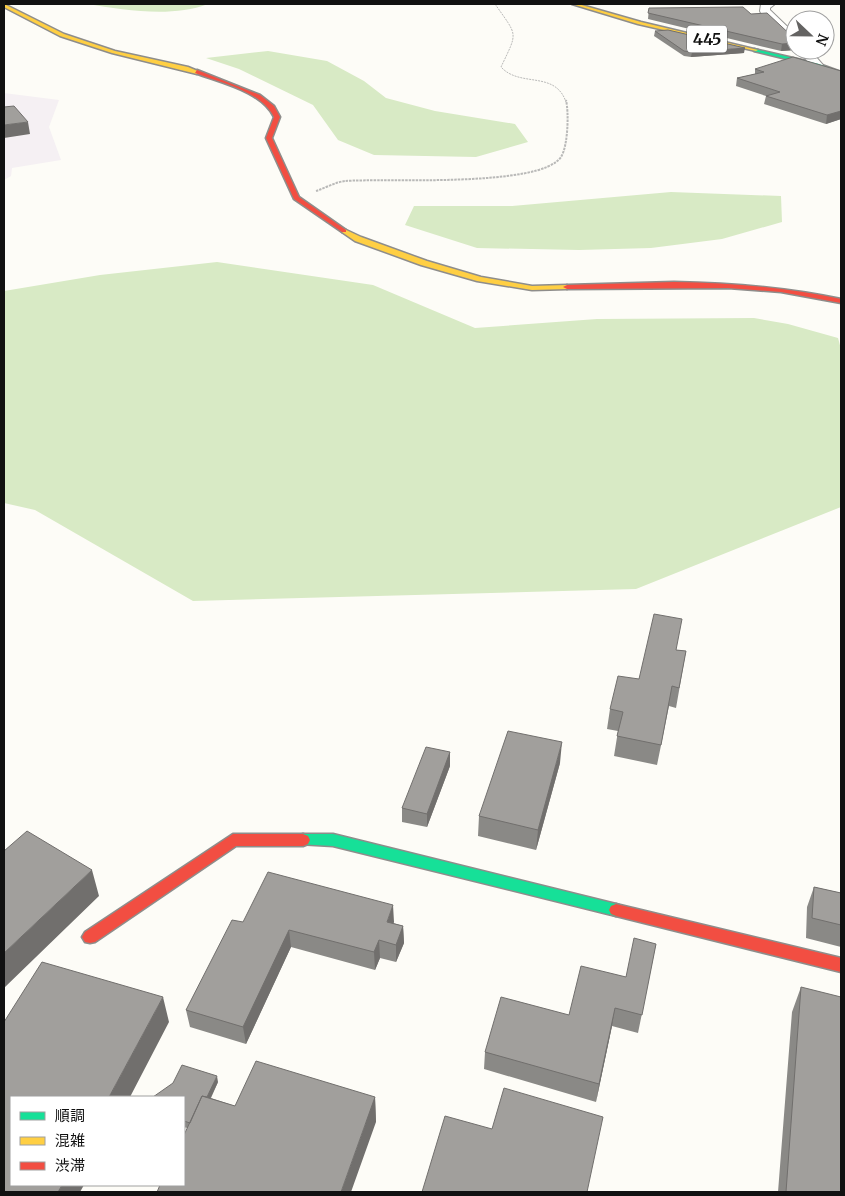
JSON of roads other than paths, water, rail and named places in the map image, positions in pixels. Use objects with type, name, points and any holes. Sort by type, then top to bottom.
[{"type":"main road","name":"445","points":[[574,4],[640,23],[817,64],[841,74]]},
{"type":"main road","points":[[4,5],[62,35],[105,49],[186,68],[264,100],[272,107],[277,117],[269,138],[296,198],[314,212],[358,239],[424,263],[498,283],[532,288],[726,287],[780,290],[841,301]]},
{"type":"main road","points":[[90,936],[233,840],[333,840],[841,965]]},
{"type":"street","points":[[770,4],[765,6],[765,11],[785,30]]},
{"type":"street","points":[[813,60],[817,64]]}]
